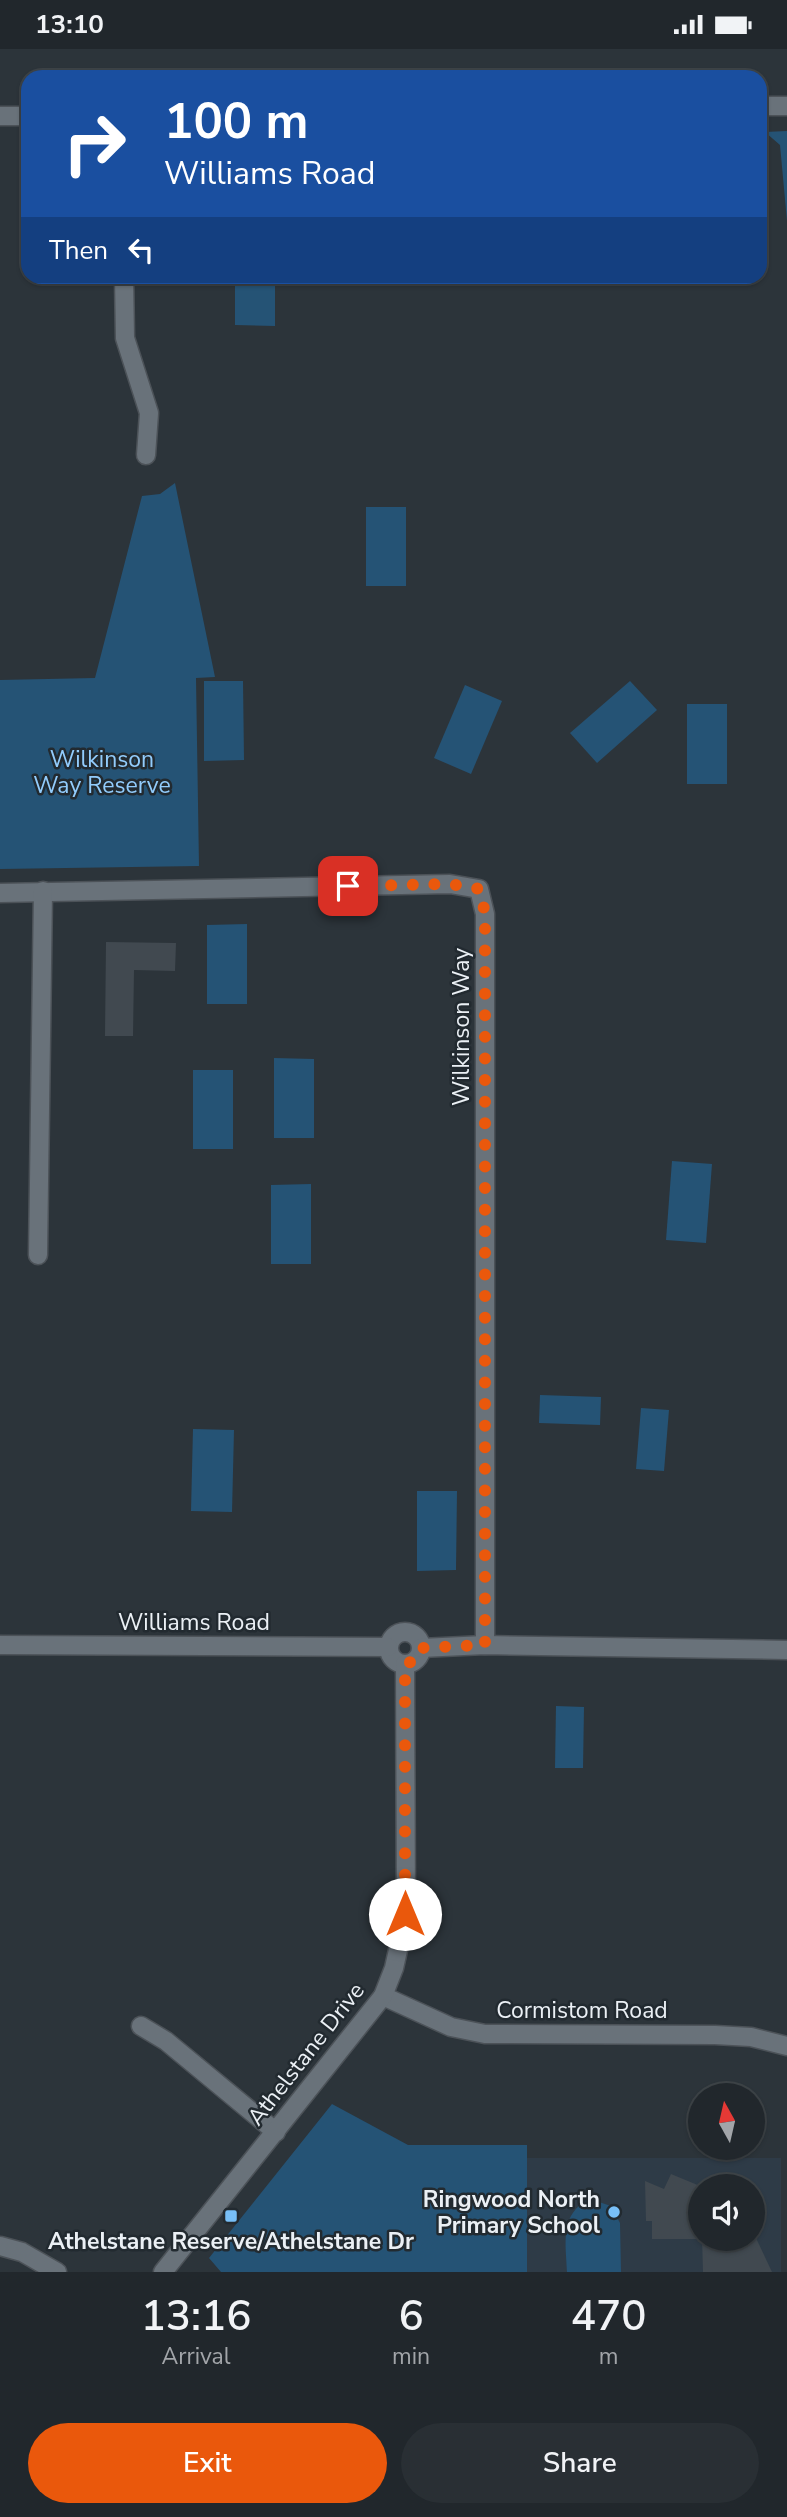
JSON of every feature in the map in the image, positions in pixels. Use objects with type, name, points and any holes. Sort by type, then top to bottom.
[{"type":"street","points":[[767,106],[787,106]]},
{"type":"street","points":[[0,116],[21,116]]},
{"type":"street","points":[[124,284],[125,338],[149,413],[146,455]]},
{"type":"street","name":"Wilkinson Way","points":[[0,893],[450,884],[480,889],[485,914],[485,1645]]},
{"type":"street","points":[[38,1255],[43,891]]},
{"type":"street","points":[[402,1631],[418,1637],[421,1648],[414,1661],[405,1664],[391,1657],[388,1647],[392,1637],[402,1631]]},
{"type":"street","name":"Williams Road","points":[[0,1645],[388,1647]]},
{"type":"street","points":[[421,1648],[485,1645],[787,1650]]},
{"type":"street","name":"Athelstane Drive","points":[[163,2272],[383,1996],[394,1968],[405,1914],[405,1664]]},
{"type":"street","name":"Cormistom Road","points":[[383,1996],[451,2027],[485,2034],[715,2035],[751,2037],[787,2046]]},
{"type":"street","points":[[141,2026],[166,2041],[276,2132]]},
{"type":"street","points":[[0,2246],[22,2252],[57,2272]]},
{"type":"shaded area","name":"Ringwood North Primary School","points":[[527,2158],[781,2158],[781,2272],[527,2272]]},
{"type":"green space","points":[[787,131],[787,221],[780,145],[767,132]]},
{"type":"green space","points":[[235,284],[275,284],[275,326],[235,325]]},
{"type":"green space","name":"Wilkinson Way Reserve","points":[[175,483],[215,677],[196,678],[199,866],[0,869],[0,680],[95,678],[142,496],[160,494]]},
{"type":"green space","points":[[366,507],[406,507],[406,586],[366,586]]},
{"type":"green space","points":[[204,681],[243,681],[244,760],[204,761]]},
{"type":"green space","points":[[630,681],[657,710],[597,763],[570,733]]},
{"type":"green space","points":[[465,685],[502,701],[471,774],[434,758]]},
{"type":"green space","points":[[687,704],[727,704],[727,784],[687,784]]},
{"type":"green space","points":[[247,924],[247,1004],[207,1004],[207,925]]},
{"type":"green space","points":[[274,1058],[314,1059],[314,1138],[274,1138]]},
{"type":"green space","points":[[193,1070],[233,1070],[233,1149],[193,1149]]},
{"type":"green space","points":[[672,1161],[712,1164],[706,1243],[666,1240]]},
{"type":"green space","points":[[311,1184],[311,1264],[271,1264],[271,1185]]},
{"type":"green space","points":[[540,1395],[601,1397],[600,1425],[539,1423]]},
{"type":"green space","points":[[641,1408],[669,1410],[664,1471],[636,1469]]},
{"type":"green space","points":[[193,1429],[234,1430],[232,1512],[191,1511]]},
{"type":"green space","points":[[417,1491],[457,1491],[456,1570],[417,1571]]},
{"type":"green space","points":[[556,1706],[584,1707],[583,1768],[555,1768]]},
{"type":"green space","points":[[332,2104],[408,2145],[527,2145],[527,2272],[221,2272],[209,2258]]},
{"type":"green space","points":[[590,2199],[611,2206],[620,2223],[621,2272],[567,2272],[566,2230],[573,2212]]},
{"type":"building","points":[[106,942],[176,943],[175,971],[134,970],[133,1036],[105,1036]]},
{"type":"building","points":[[671,2174],[688,2181],[688,2239],[652,2239],[652,2221],[646,2221],[645,2181],[664,2189]]},
{"type":"building","points":[[702,2251],[762,2251],[772,2272],[703,2272]]},
{"type":"place","name":"Ringwood North Primary School","points":[[614,2212]]},
{"type":"place","name":"Athelstane Reserve/Athelstane Dr","points":[[231,2216]]},
{"type":"route","points":[[348,886],[450,884],[480,889],[485,914],[485,1645],[421,1648],[421,1653],[414,1661],[405,1664],[405,1914]]}]
